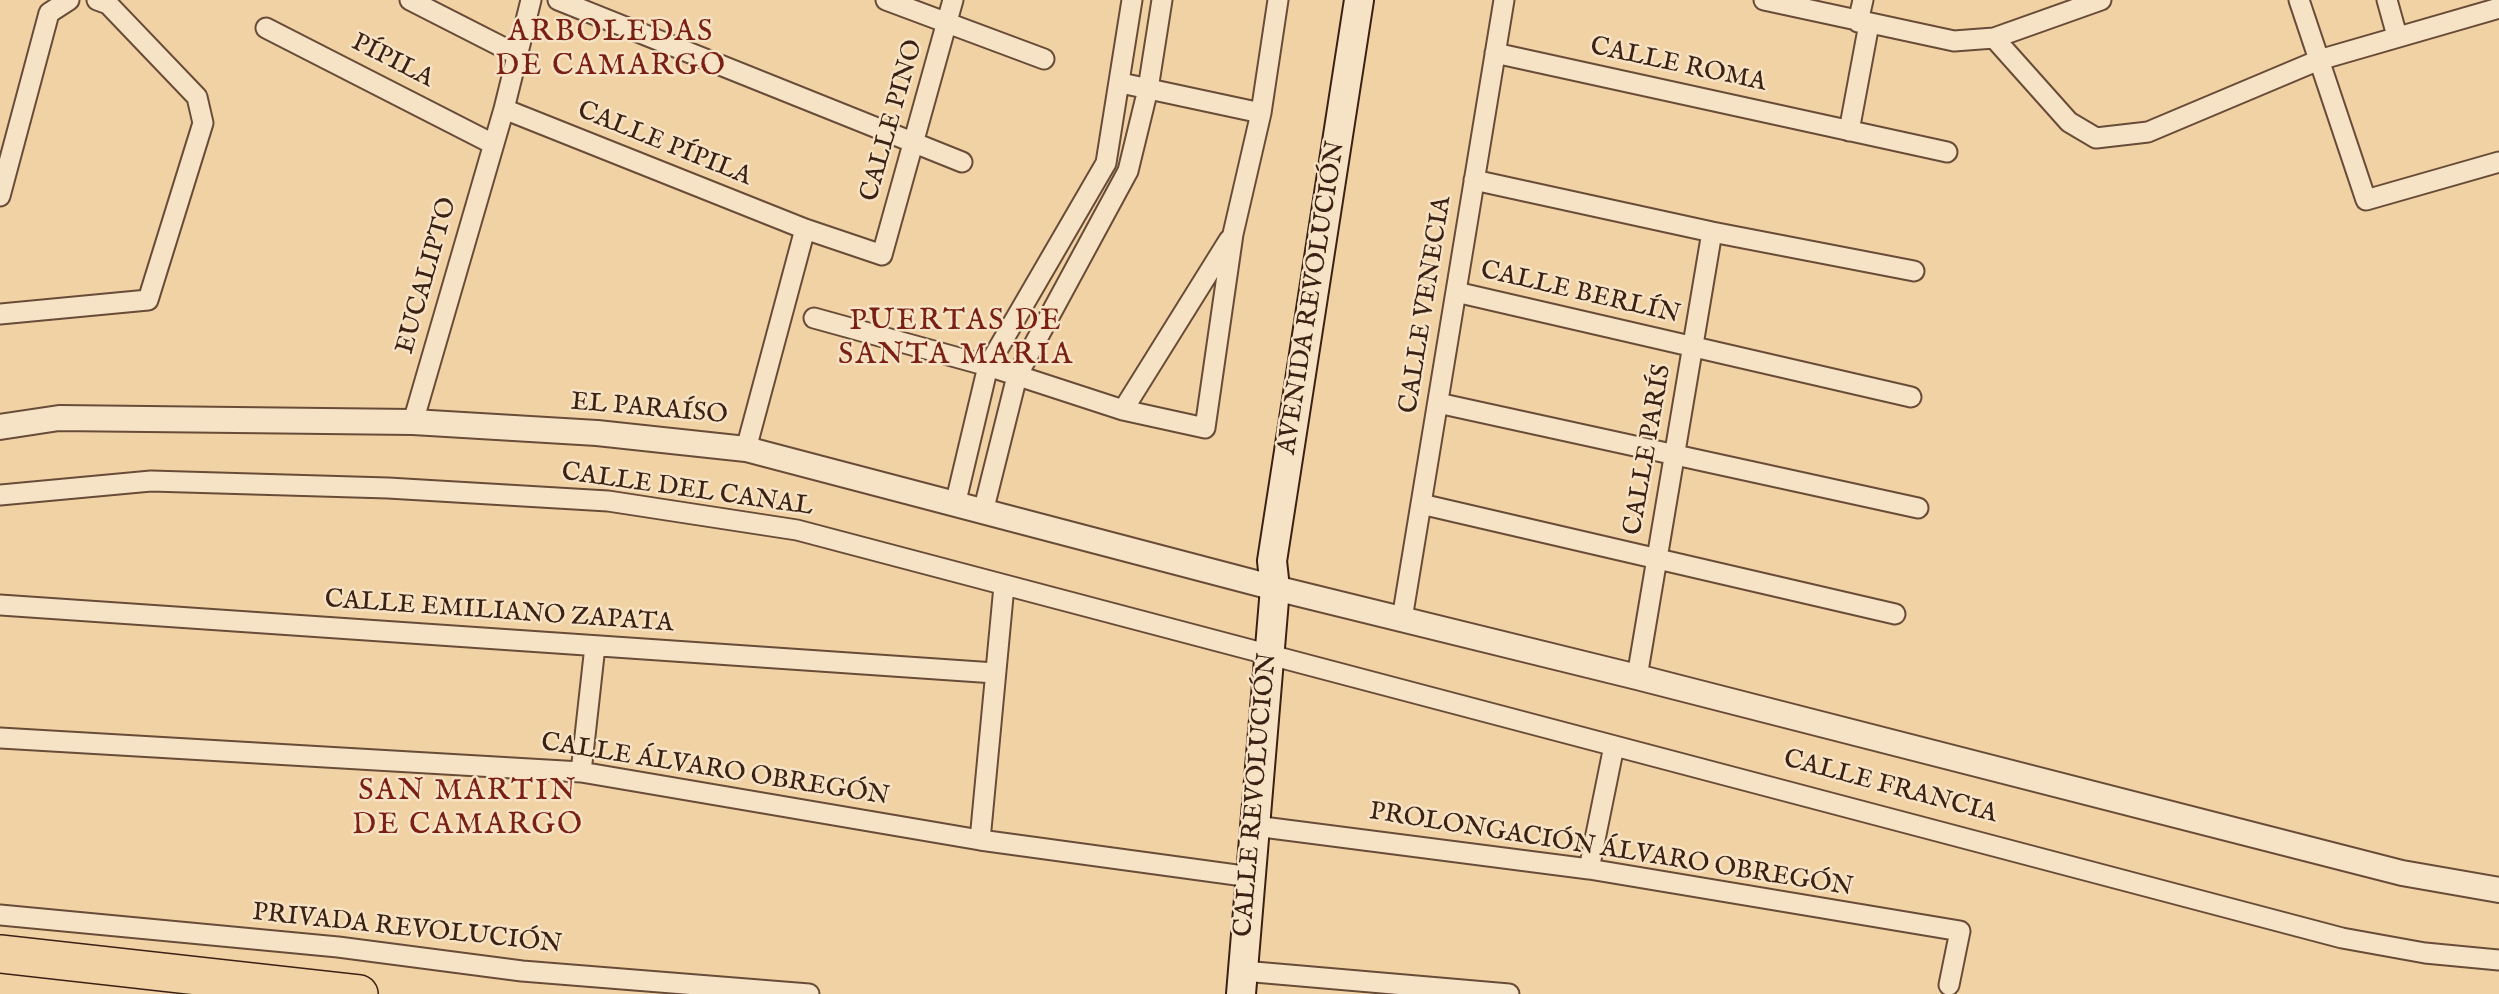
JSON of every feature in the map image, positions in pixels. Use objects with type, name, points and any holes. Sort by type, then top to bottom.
[{"type":"highway","points":[[0,954],[359,994]]},
{"type":"main road","name":"AVENIDA REVOLUCIÓN","points":[[1274,592],[1272,561],[1359,0]]},
{"type":"main road","name":"CALLE REVOLUCIÓN","points":[[1242,982],[1274,592]]},
{"type":"street","points":[[0,196],[49,13],[69,0]]},
{"type":"street","points":[[0,314],[148,300],[203,123],[197,97],[108,4],[97,0]]},
{"type":"street","points":[[410,0],[516,54]]},
{"type":"street","name":"EUCALIPTO","points":[[414,422],[504,108],[531,0]]},
{"type":"street","points":[[558,0],[962,162]]},
{"type":"street","points":[[886,0],[1044,59]]},
{"type":"street","name":"CALLE PINO","points":[[882,256],[953,0]]},
{"type":"street","points":[[955,505],[988,366],[1106,163],[1121,83],[1132,0]]},
{"type":"street","points":[[983,512],[1017,376],[1128,171],[1148,89],[1162,0]]},
{"type":"street","points":[[814,318],[988,366],[1123,410],[1205,428],[1233,234],[1261,113],[1278,0]]},
{"type":"street","name":"CALLE VENECIA","points":[[1402,619],[1504,0]]},
{"type":"street","points":[[1764,0],[1954,41],[1994,38],[2101,0]]},
{"type":"street","points":[[1849,131],[1863,23],[1863,0]]},
{"type":"street","points":[[2299,0],[2367,200],[2499,162]]},
{"type":"street","points":[[2387,0],[2397,36]]},
{"type":"street","points":[[1994,38],[2069,122],[2096,138],[2148,132],[2319,60],[2499,8]]},
{"type":"street","name":"PÍPILA","points":[[266,28],[493,144]]},
{"type":"street","name":"CALLE ROMA","points":[[1495,53],[1947,152]]},
{"type":"street","points":[[1121,83],[1261,113]]},
{"type":"street","name":"CALLE PÍPILA","points":[[504,108],[804,229],[882,256]]},
{"type":"street","points":[[1474,180],[1712,232],[1914,271]]},
{"type":"street","points":[[747,449],[804,229]]},
{"type":"street","name":"CALLE PARÍS","points":[[1637,677],[1712,232]]},
{"type":"street","points":[[1123,410],[1233,234]]},
{"type":"street","name":"CALLE BERLÍN","points":[[1456,292],[1911,397]]},
{"type":"street","points":[[1438,403],[1918,508]]},
{"type":"street","name":"EL PARAÍSO","points":[[0,427],[59,418],[414,422],[597,433],[747,449],[1274,592]]},
{"type":"street","name":"CALLE DEL CANAL","points":[[0,495],[151,481],[388,488],[608,501],[797,530],[1004,586],[1270,649]]},
{"type":"street","points":[[1421,504],[1895,614]]},
{"type":"street","points":[[980,840],[1004,586]]},
{"type":"street","name":"CALLE FRANCIA","points":[[1274,592],[1402,619],[1637,677],[2402,873],[2499,890]]},
{"type":"street","name":"CALLE EMILIANO ZAPATA","points":[[0,605],[995,673]]},
{"type":"street","points":[[581,772],[595,646]]},
{"type":"street","name":"CALLE FRANCIA","points":[[1270,649],[1614,746],[2342,938],[2425,953],[2499,960]]},
{"type":"street","name":"CALLE ÁLVARO OBREGÓN","points":[[0,738],[581,772],[980,840],[1251,877]]},
{"type":"street","points":[[1589,869],[1614,746]]},
{"type":"street","name":"PROLONGACIÓN ÁLVARO OBREGÓN","points":[[1255,826],[1589,869],[1960,931],[1949,985]]},
{"type":"street","name":"PRIVADA REVOLUCIÓN","points":[[0,915],[338,947],[522,971],[809,994]]},
{"type":"street","points":[[1242,982],[1509,994]]},
{"type":"district","name":"ARBOLEDAS DE CAMARGO","points":[[611,51]]},
{"type":"district","name":"PUERTAS DE SANTA MARIA","points":[[956,340]]},
{"type":"district","name":"SAN MARTIN DE CAMARGO","points":[[468,810]]}]
